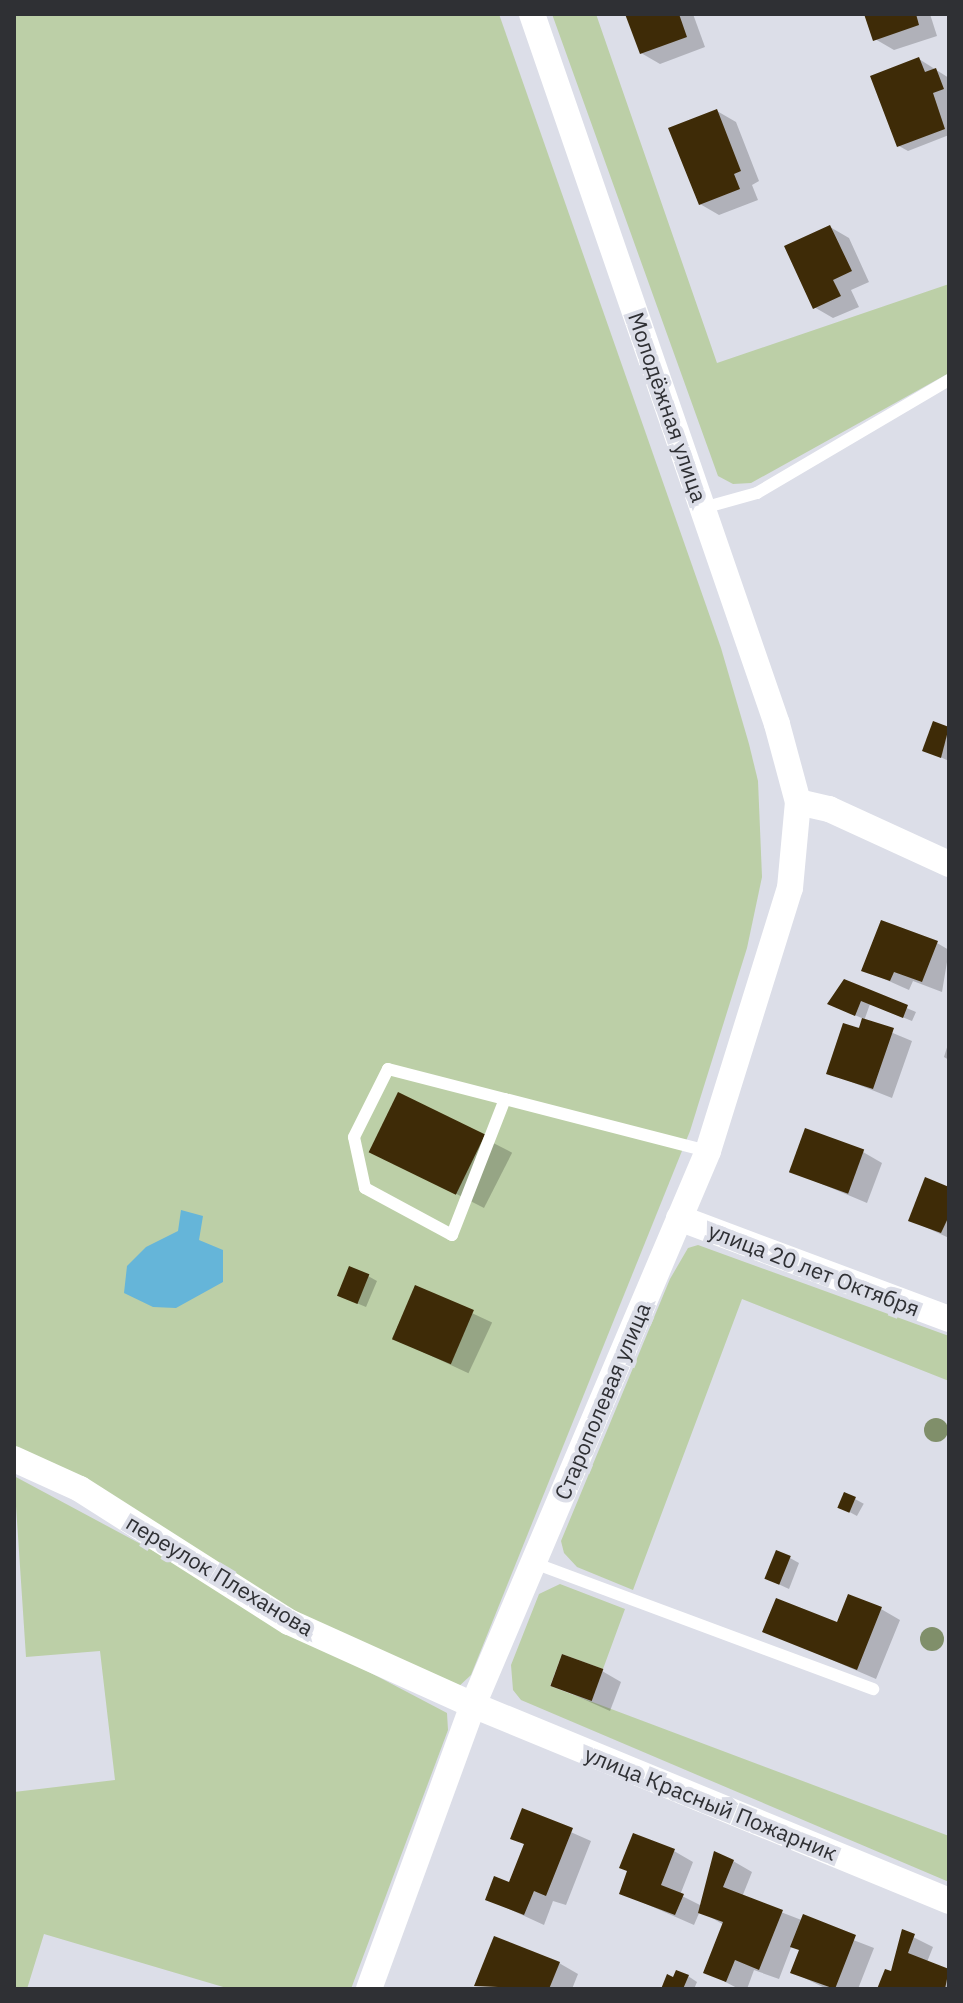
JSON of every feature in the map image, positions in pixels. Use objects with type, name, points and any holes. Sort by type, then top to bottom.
[{"type":"street","name":"Молодёжная улица","points":[[532,14],[777,724],[798,802]]},
{"type":"street","points":[[798,802],[829,809],[949,864]]},
{"type":"street","name":"Старополевая улица","points":[[369,1989],[473,1705],[708,1151],[790,888],[798,802]]},
{"type":"street","name":"улица 20 лет Октября","points":[[679,1218],[949,1319]]},
{"type":"street","name":"переулок Плеханова","points":[[14,1459],[80,1489],[289,1622],[473,1705]]},
{"type":"street","name":"улица Красный Пожарник","points":[[473,1705],[949,1901]]},
{"type":"lane","points":[[703,508],[757,493],[949,380]]},
{"type":"lane","points":[[505,1099],[452,1235],[365,1188],[354,1137],[388,1069],[708,1151]]},
{"type":"lane","points":[[534,1563],[873,1689]]},
{"type":"green space","points":[[14,14],[499,14],[721,648],[749,744],[758,781],[762,877],[747,948],[690,1131],[471,1675],[456,1689],[406,1676],[14,1457]]},
{"type":"green space","points":[[552,14],[596,14],[717,363],[949,284],[949,373],[751,483],[733,484],[718,476]]},
{"type":"green space","points":[[698,1245],[949,1336],[949,1381],[742,1299],[633,1590],[577,1567],[564,1553],[561,1541],[670,1279],[688,1248]]},
{"type":"green space","points":[[14,1476],[178,1564],[230,1599],[447,1713],[448,1730],[351,1989],[230,1989],[44,1934],[27,1989],[14,1989],[14,1792],[115,1780],[100,1651],[26,1657]]},
{"type":"green space","points":[[560,1584],[625,1609],[603,1669],[562,1654],[550,1686],[949,1836],[949,1882],[521,1700],[513,1690],[511,1665],[539,1594]]},
{"type":"water","points":[[181,1210],[203,1216],[199,1240],[223,1250],[223,1282],[176,1308],[153,1307],[124,1293],[127,1266],[146,1247],[178,1231]]},
{"type":"building","points":[[625,14],[679,14],[687,37],[640,54]]},
{"type":"building","points":[[864,14],[916,14],[919,25],[873,41]]},
{"type":"building","points":[[919,57],[925,72],[936,68],[944,89],[933,93],[945,129],[897,147],[870,76]]},
{"type":"building","points":[[717,109],[741,171],[734,174],[740,189],[699,205],[668,128]]},
{"type":"building","points":[[830,225],[852,271],[833,280],[841,296],[813,309],[784,246]]},
{"type":"building","points":[[933,721],[949,727],[941,758],[922,751]]},
{"type":"building","points":[[881,920],[938,941],[922,982],[894,972],[890,981],[861,971]]},
{"type":"building","points":[[844,979],[908,1005],[903,1018],[861,1001],[855,1016],[827,1004]]},
{"type":"building","points":[[862,1018],[894,1028],[873,1089],[826,1074],[843,1023],[859,1028]]},
{"type":"building","points":[[398,1092],[485,1135],[456,1195],[369,1152]]},
{"type":"building","points":[[805,1128],[864,1150],[848,1194],[789,1172]]},
{"type":"building","points":[[925,1177],[949,1187],[949,1216],[941,1233],[908,1221]]},
{"type":"building","points":[[349,1266],[369,1274],[357,1304],[337,1296]]},
{"type":"building","points":[[415,1285],[474,1310],[451,1364],[392,1339]]},
{"type":"building","points":[[844,1492],[856,1497],[849,1513],[837,1508]]},
{"type":"building","points":[[776,1550],[791,1556],[779,1585],[764,1579]]},
{"type":"building","points":[[848,1594],[882,1607],[857,1670],[762,1632],[776,1598],[837,1622]]},
{"type":"building","points":[[562,1654],[603,1669],[592,1701],[550,1686]]},
{"type":"building","points":[[522,1808],[573,1828],[546,1896],[534,1891],[524,1915],[485,1900],[494,1876],[509,1882],[524,1844],[510,1839]]},
{"type":"building","points":[[633,1833],[675,1849],[661,1885],[684,1894],[675,1915],[619,1894],[627,1871],[619,1868]]},
{"type":"building","points":[[714,1851],[734,1860],[723,1887],[783,1910],[759,1970],[735,1960],[726,1982],[703,1973],[723,1922],[698,1913]]},
{"type":"building","points":[[803,1914],[856,1935],[835,1989],[790,1973],[799,1950],[790,1947]]},
{"type":"building","points":[[902,1929],[915,1934],[908,1953],[949,1969],[945,1989],[877,1989],[885,1969],[891,1971]]},
{"type":"building","points":[[494,1936],[560,1962],[549,1989],[474,1986]]},
{"type":"building","points":[[676,1970],[689,1975],[683,1989],[661,1989],[667,1974],[673,1977]]}]
